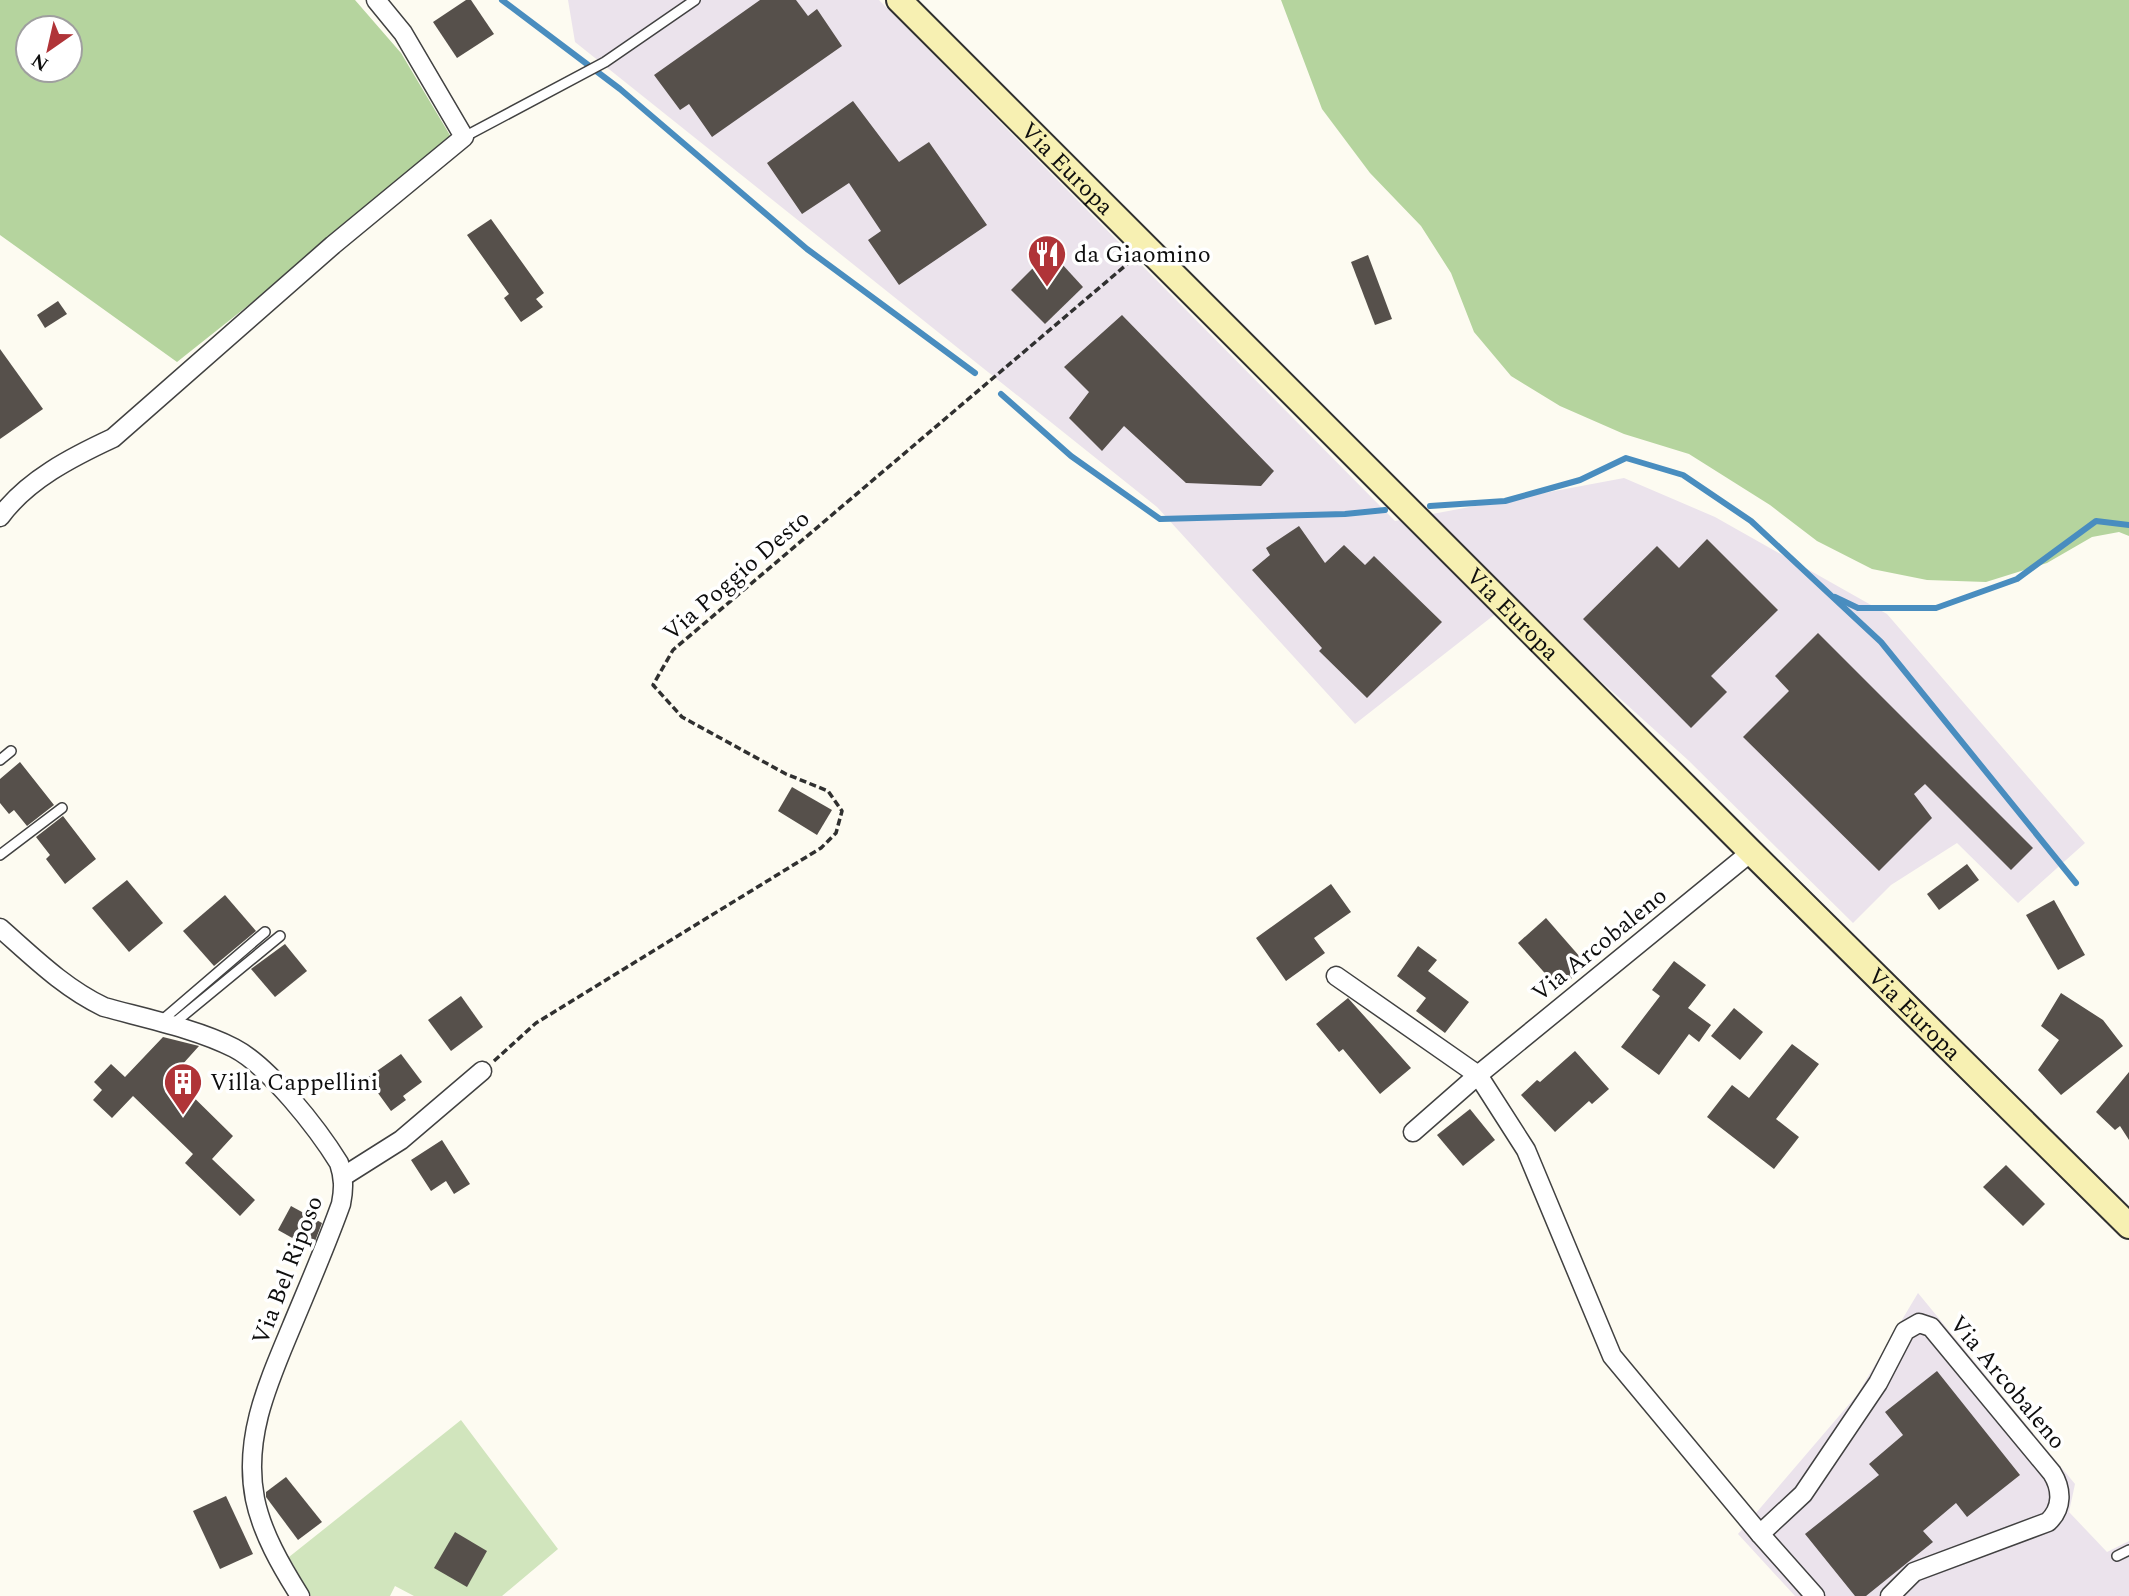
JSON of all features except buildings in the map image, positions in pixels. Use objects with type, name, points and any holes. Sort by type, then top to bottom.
[{"type":"main road","name":"Via Europa","points":[[899,0],[2129,1226]]},
{"type":"street","points":[[0,517],[40,478],[80,453],[113,438],[333,245],[464,137],[403,33],[376,0]]},
{"type":"street","name":"Via Arcobaleno","points":[[1413,1132],[1478,1074],[1751,852]]},
{"type":"street","name":"Via Bel Riposo","points":[[0,928],[50,972],[88,1000],[214,1039],[252,1059],[283,1090],[334,1153],[344,1176],[341,1204],[267,1387],[255,1427],[252,1471],[262,1525],[300,1596]]},
{"type":"street","points":[[1336,976],[1478,1074],[1526,1150],[1612,1356],[1815,1596]]},
{"type":"street","points":[[344,1176],[401,1140],[482,1071]]},
{"type":"street","name":"Via Arcobaleno","points":[[1760,1534],[1803,1494],[1878,1383],[1905,1331],[1919,1323],[1931,1327],[2052,1473],[2059,1486],[2059,1499],[2056,1514],[2048,1522],[1914,1572],[1890,1596]]},
{"type":"lane","points":[[464,137],[605,62],[695,0]]},
{"type":"lane","points":[[0,760],[11,751]]},
{"type":"lane","points":[[0,855],[62,808]]},
{"type":"lane","points":[[164,1025],[265,932]]},
{"type":"lane","points":[[164,1025],[280,936]]},
{"type":"lane","points":[[2117,1556],[2129,1550]]},
{"type":"path","name":"Via Poggio Desto","points":[[482,1071],[537,1023],[821,848],[836,832],[842,811],[828,790],[786,774],[682,717],[653,685],[673,650],[1147,247]]},
{"type":"shaded area","points":[[568,0],[879,0],[1395,521],[1624,478],[1715,517],[1887,614],[2085,843],[2018,903],[1957,843],[1891,885],[1853,923],[1688,760],[1512,601],[1355,724],[1157,507],[575,42]]},
{"type":"shaded area","points":[[1918,1293],[2075,1484],[2069,1512],[2107,1552],[2129,1541],[2129,1596],[1795,1596],[1738,1534],[1857,1395]]},
{"type":"green space","points":[[0,0],[355,0],[401,53],[454,142],[177,362],[0,235]]},
{"type":"green space","points":[[1281,0],[2129,0],[2129,536],[2119,532],[2092,537],[2047,563],[1986,582],[1927,580],[1872,569],[1817,541],[1770,505],[1689,454],[1624,434],[1560,406],[1511,376],[1474,332],[1451,273],[1421,226],[1370,173],[1322,109]]},
{"type":"green space","points":[[461,1420],[558,1549],[502,1596],[414,1596],[395,1586],[390,1596],[311,1596],[289,1557]]},
{"type":"waterway","points":[[502,0],[620,89],[807,249],[975,373]]},
{"type":"waterway","points":[[1001,394],[1071,456],[1160,519],[1345,514],[1385,510]]},
{"type":"waterway","points":[[1430,506],[1505,501],[1580,480],[1626,458],[1683,475],[1751,521],[1881,642],[2076,883]]},
{"type":"waterway","points":[[1835,597],[1858,608],[1936,608],[2017,579],[2096,521],[2129,525]]},
{"type":"place","name":"da Giaomino","points":[[1047,288]]},
{"type":"place","name":"Villa Cappellini","points":[[183,1116]]}]
